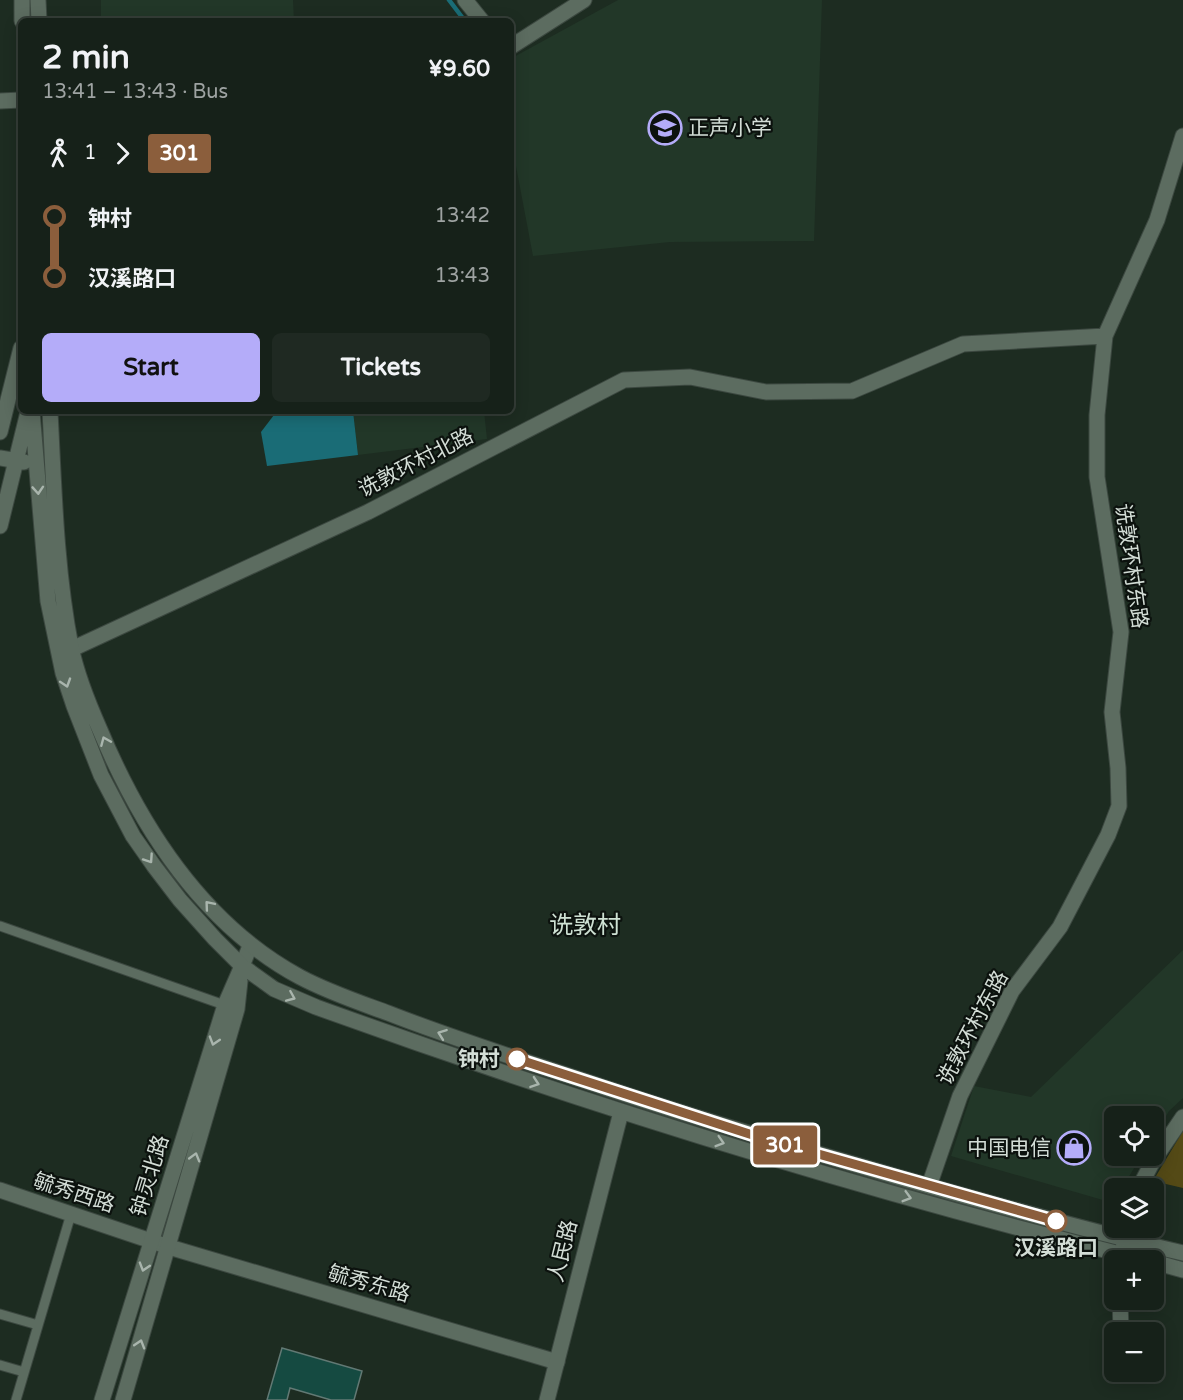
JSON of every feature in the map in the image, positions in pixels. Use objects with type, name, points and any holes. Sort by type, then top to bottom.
[{"type":"street","points":[[21,0],[22,18]]},
{"type":"street","points":[[38,0],[39,18]]},
{"type":"street","points":[[465,0],[480,18]]},
{"type":"street","points":[[514,45],[584,0]]},
{"type":"street","points":[[0,101],[18,100]]},
{"type":"street","name":"诜敦环村东路","points":[[929,1186],[960,1096],[1012,991],[1060,927],[1108,835],[1119,806],[1118,768],[1112,712],[1121,632],[1097,477],[1097,415],[1105,336],[1157,220],[1183,136]]},
{"type":"street","name":"诜敦环村北路","points":[[72,649],[368,512],[624,380],[690,377],[766,392],[852,391],[963,344],[1105,336]]},
{"type":"street","points":[[0,432],[18,360]]},
{"type":"street","points":[[0,526],[29,414]]},
{"type":"street","points":[[30,414],[48,601],[63,673],[74,706],[101,775],[134,836],[180,900],[242,966],[274,989],[316,1007],[621,1112],[917,1200],[1124,1245],[1183,1253]]},
{"type":"street","points":[[50,414],[59,552],[72,649],[90,706],[130,795],[158,840],[218,917],[250,946],[302,978],[446,1036],[674,1111],[1124,1245]]},
{"type":"street","points":[[0,458],[53,467]]},
{"type":"street","name":"钟灵北路","points":[[123,1400],[169,1247],[242,966],[250,946]]},
{"type":"street","name":"钟灵北路","points":[[102,1400],[152,1241],[231,1007]]},
{"type":"street","name":"人民路","points":[[547,1400],[621,1112]]},
{"type":"street","points":[[1144,1178],[1183,1117]]},
{"type":"street","name":"毓秀西路","points":[[0,1191],[169,1247]]},
{"type":"street","name":"毓秀东路","points":[[169,1247],[557,1362]]},
{"type":"street","points":[[1164,1265],[1183,1270]]},
{"type":"lane","points":[[0,926],[231,1007]]},
{"type":"lane","points":[[16,1400],[70,1214]]},
{"type":"lane","points":[[0,1314],[38,1325]]},
{"type":"lane","points":[[0,1365],[24,1372]]},
{"type":"shaded area","points":[[101,0],[293,0],[294,18],[101,18]]},
{"type":"shaded area","name":"正声小学","points":[[618,0],[822,0],[814,241],[670,242],[533,256],[514,156],[514,57]]},
{"type":"shaded area","points":[[353,414],[484,414],[487,439],[358,455]]},
{"type":"shaded area","points":[[1183,950],[1183,1098],[1169,1111],[1164,1119],[1164,1106],[1104,1106],[1104,1166],[1135,1166],[1128,1178],[1104,1178],[1104,1200],[951,1156],[974,1086],[1031,1097]]},
{"type":"shaded area","points":[[1183,1131],[1183,1188],[1164,1184],[1164,1178],[1155,1178]]},
{"type":"water","points":[[275,414],[353,414],[358,455],[267,466],[261,432]]},
{"type":"building","points":[[282,1348],[362,1371],[354,1400],[331,1400],[290,1388],[287,1400],[267,1400]]},
{"type":"waterway","points":[[449,0],[463,18]]},
{"type":"bus line","name":"301","points":[[517,1059],[765,1139],[1056,1221]]},
{"type":"place","name":"正声小学","points":[[665,128]]},
{"type":"place","name":"钟村","points":[[517,1059]]},
{"type":"place","name":"中国电信","points":[[1074,1148]]},
{"type":"place","name":"汉溪路口","points":[[1056,1221]]},
{"type":"district","name":"诜敦村","points":[[585,925]]}]
